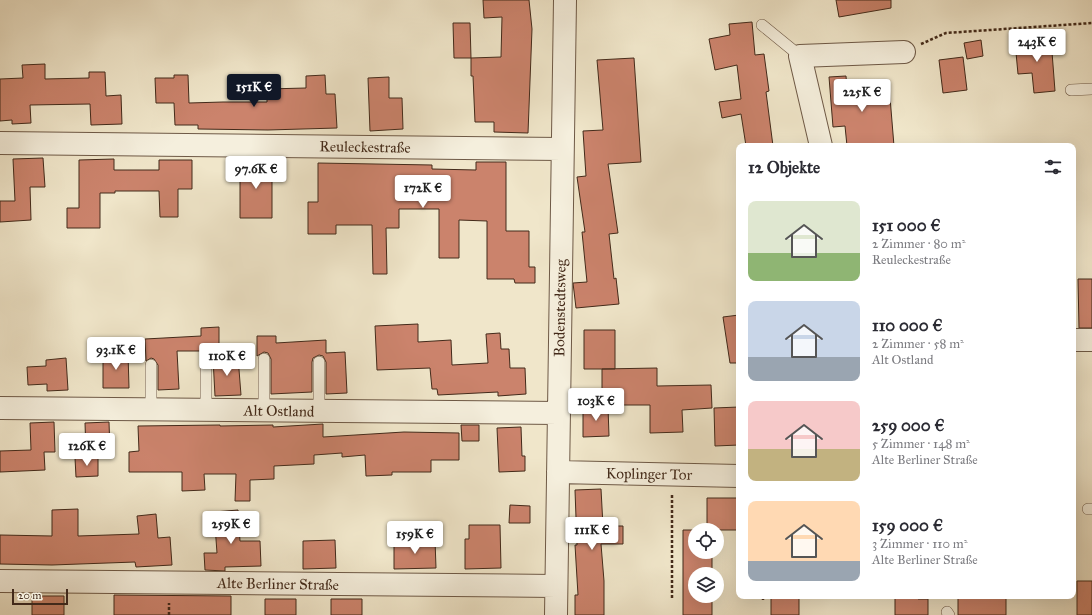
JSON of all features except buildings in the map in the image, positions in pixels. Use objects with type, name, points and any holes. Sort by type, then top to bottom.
[{"type":"street","name":"Bodenstedtsweg","points":[[556,615],[565,0]]},
{"type":"street","points":[[820,143],[800,56],[904,52]]},
{"type":"street","name":"Reuleckestraße","points":[[0,143],[562,149]]},
{"type":"street","points":[[1076,340],[1092,340]]},
{"type":"street","name":"Alt Ostland","points":[[0,408],[558,414]]},
{"type":"street","name":"Koplinger Tor","points":[[558,472],[736,476]]},
{"type":"street","name":"Alte Berliner Straße","points":[[0,581],[556,586]]},
{"type":"lane","points":[[762,25],[800,56]]},
{"type":"lane","points":[[1071,90],[1092,89]]},
{"type":"lane","points":[[206,353],[206,410]]},
{"type":"lane","points":[[264,359],[264,411]]},
{"type":"lane","points":[[319,362],[319,411]]},
{"type":"lane","points":[[150,410],[151,365]]},
{"type":"path","points":[[904,52],[946,33],[1092,23]]},
{"type":"path","points":[[672,475],[672,598]]}]
